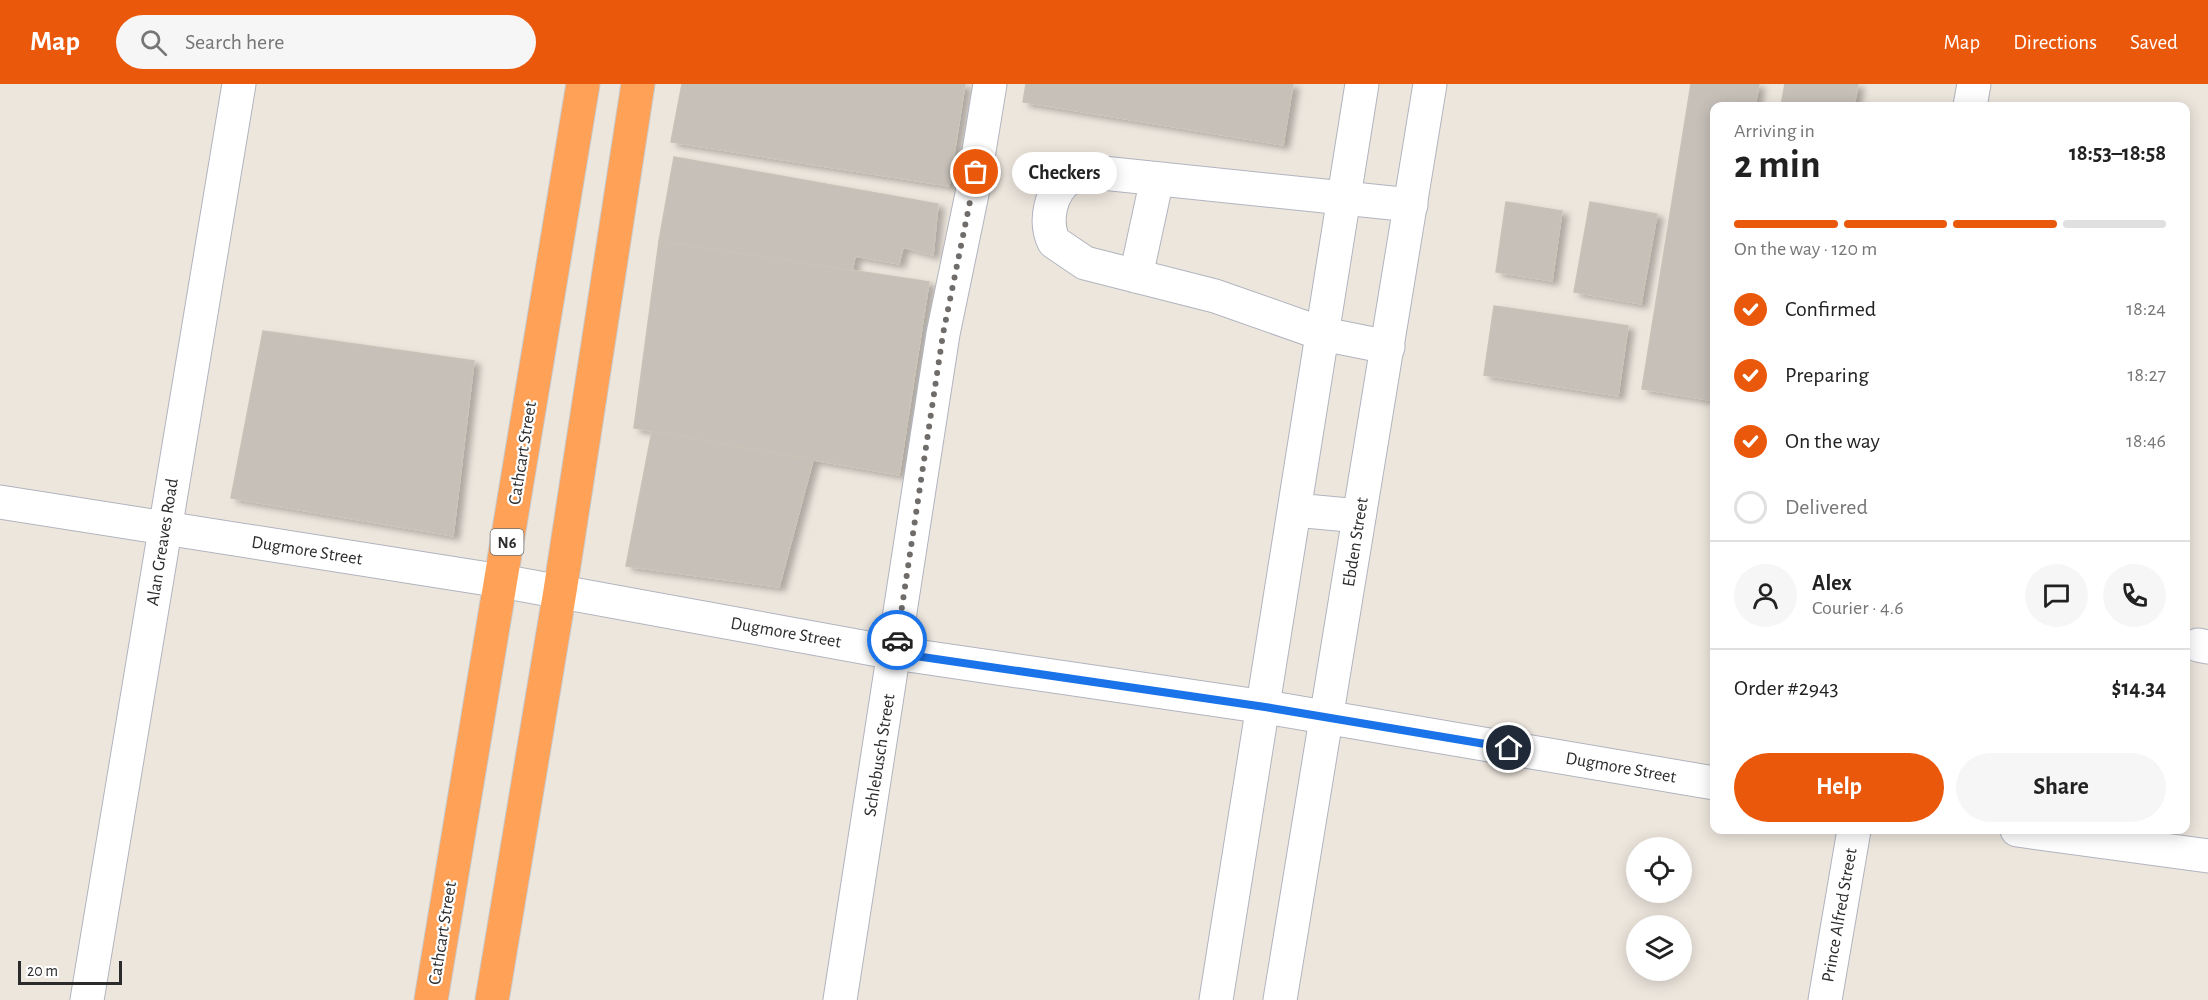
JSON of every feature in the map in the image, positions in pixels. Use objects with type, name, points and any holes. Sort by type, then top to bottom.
[{"type":"highway","name":"Cathcart Street","points":[[431,1000],[583,84]]},
{"type":"highway","points":[[492,1000],[560,591],[638,84]]},
{"type":"street","name":"Alan Greaves Road","points":[[87,1000],[239,84]]},
{"type":"street","name":"Schlebusch Street","points":[[840,1000],[943,334],[972,194],[990,84]]},
{"type":"street","points":[[1216,1000],[1265,707],[1362,84]]},
{"type":"street","name":"Ebden Street","points":[[1280,1000],[1430,84]]},
{"type":"street","points":[[1971,102],[1974,84]]},
{"type":"street","points":[[1388,347],[1323,334],[1215,296],[1085,263],[1059,247],[1050,234],[1048,220],[1059,189],[1068,178],[1093,172],[1345,200],[1411,205]]},
{"type":"street","points":[[1137,276],[1157,179]]},
{"type":"street","name":"Dugmore Street","points":[[0,502],[501,580],[895,653],[1265,707],[1710,782]]},
{"type":"street","points":[[1295,510],[1359,516]]},
{"type":"street","name":"Prince Alfred Street","points":[[1825,1000],[1853,834]]},
{"type":"street","points":[[2047,834],[2208,856]]},
{"type":"building","points":[[682,84],[965,84],[949,186],[671,142]]},
{"type":"building","points":[[1026,84],[1293,84],[1283,145],[1023,102]]},
{"type":"building","points":[[1691,84],[1759,84],[1756,102],[1710,102],[1709,400],[1642,389]]},
{"type":"building","points":[[1785,84],[1858,84],[1855,102],[1782,102]]},
{"type":"building","points":[[674,157],[938,204],[933,255],[903,247],[899,264],[855,256],[852,271],[659,241]]},
{"type":"building","points":[[1506,202],[1562,211],[1552,281],[1496,272]]},
{"type":"building","points":[[1590,202],[1657,214],[1641,304],[1574,292]]},
{"type":"building","points":[[659,241],[929,282],[899,475],[634,428]]},
{"type":"building","points":[[1494,306],[1628,326],[1618,396],[1484,375]]},
{"type":"building","points":[[263,331],[474,361],[453,536],[231,498]]},
{"type":"building","points":[[652,431],[813,460],[779,587],[626,566]]},
{"type":"way so far","points":[[897,640],[943,334],[976,172]]},
{"type":"place","name":"Checkers","points":[[976,172]]},
{"type":"route","points":[[897,640],[895,653],[1265,707],[1509,748]]}]
